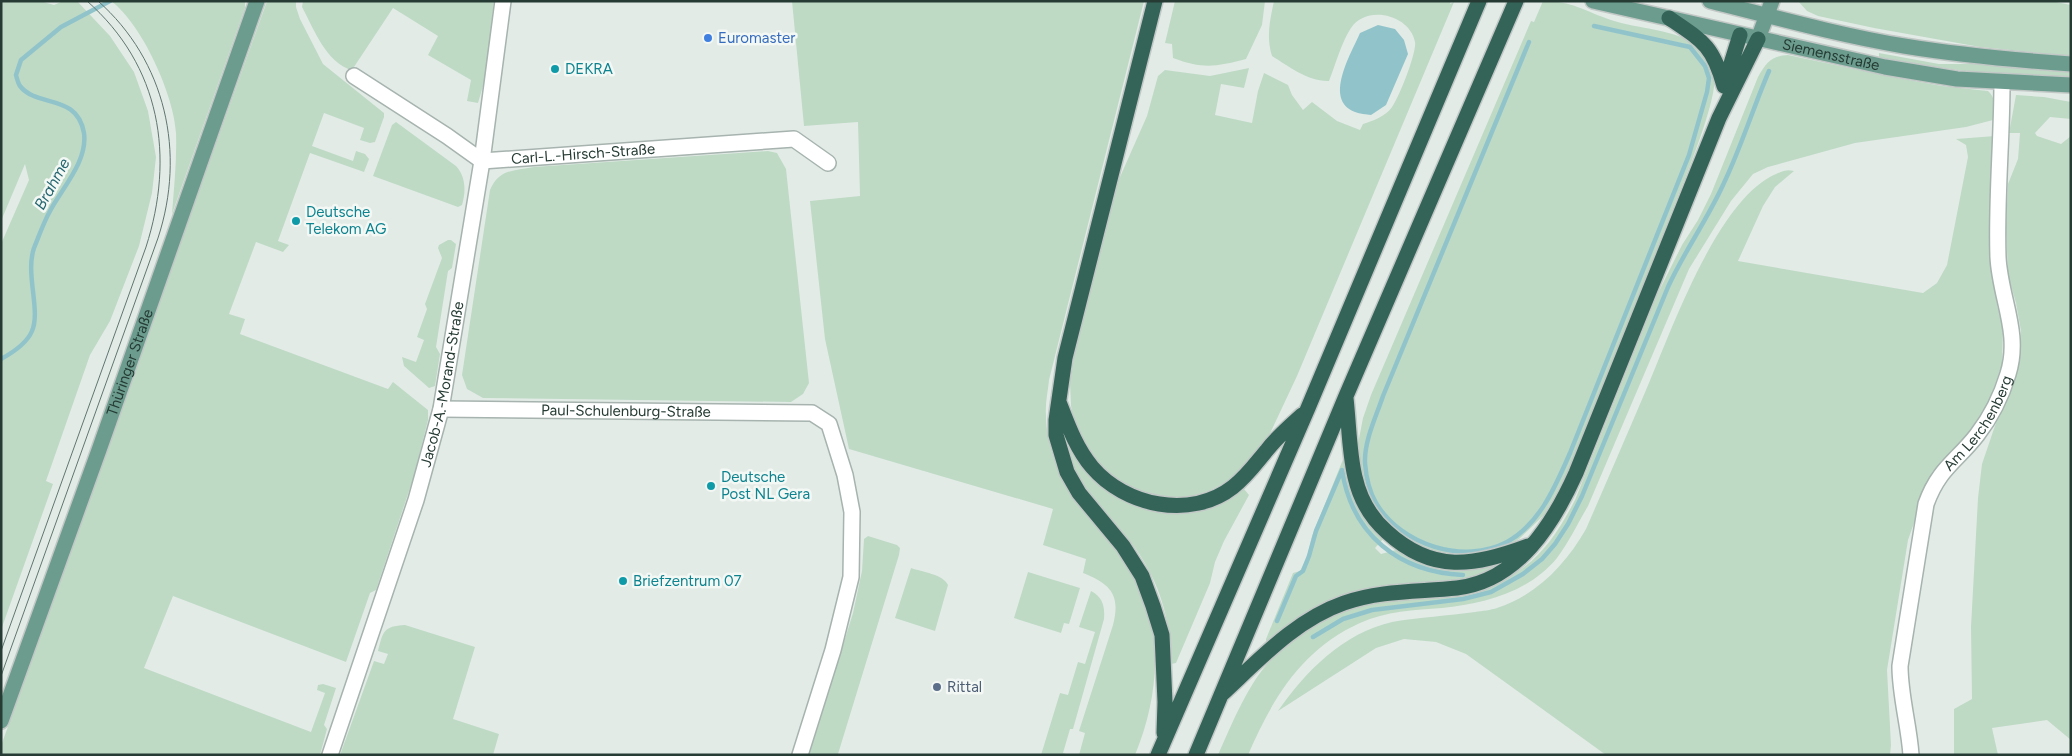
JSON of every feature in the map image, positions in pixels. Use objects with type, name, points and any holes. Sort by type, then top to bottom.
[{"type":"highway","points":[[1155,1],[1065,358],[1056,420],[1056,435],[1067,472],[1080,493],[1123,546],[1142,576],[1153,606],[1162,635],[1165,702],[1161,748]]},
{"type":"highway","points":[[1196,755],[1346,396],[1516,1]]},
{"type":"highway","points":[[1161,748],[1308,408],[1478,5]]},
{"type":"highway","points":[[1669,18],[1699,39],[1709,49],[1716,60],[1724,86]]},
{"type":"highway","points":[[1719,118],[1724,86],[1740,35]]},
{"type":"highway","points":[[1221,695],[1292,631],[1316,615],[1344,603],[1373,595],[1459,588],[1484,581],[1505,570],[1532,545],[1552,520],[1576,473],[1719,118],[1758,39]]},
{"type":"highway","points":[[1346,396],[1355,479],[1364,504],[1379,525],[1400,544],[1422,557],[1446,562],[1472,562],[1499,556],[1532,545]]},
{"type":"highway","points":[[1059,402],[1081,451],[1093,468],[1112,485],[1131,496],[1152,503],[1177,506],[1206,501],[1232,488],[1308,408]]},
{"type":"main road","name":"Thüringer Straße","points":[[1,722],[257,1]]},
{"type":"main road","name":"Siemensstraße","points":[[1593,1],[1885,67],[1957,79],[2071,86]]},
{"type":"main road","name":"Siemensstraße","points":[[1710,1],[1751,6],[1767,16],[1855,36],[1948,53],[2071,64]]},
{"type":"main road","points":[[1758,39],[1772,1]]},
{"type":"main road","points":[[1740,35],[1751,6]]},
{"type":"street","name":"Jacob-A.-Morand-Straße","points":[[330,755],[416,500],[441,408],[482,161],[502,1]]},
{"type":"street","points":[[354,76],[482,161]]},
{"type":"street","name":"Am Lerchenberg","points":[[1911,755],[1910,736],[1900,682],[1900,666],[1926,504],[1931,490],[1942,472],[1978,434],[1992,410],[2003,388],[2012,355],[2011,324],[1998,259],[2002,82]]},
{"type":"street","name":"Carl-L.-Hirsch-Straße","points":[[482,161],[794,139],[828,163]]},
{"type":"street","name":"Paul-Schulenburg-Straße","points":[[441,408],[812,413],[829,424],[845,475],[852,512],[851,577],[833,650],[800,755]]},
{"type":"green space","points":[[1,1],[40,1],[54,5],[63,1],[77,1],[110,36],[134,72],[148,111],[156,157],[152,193],[139,246],[110,321],[90,355],[46,481],[53,484],[1,630],[1,244],[29,180],[25,164],[1,221]]},
{"type":"green space","points":[[111,1],[245,1],[245,8],[172,214],[176,163],[174,117],[163,81],[145,43],[123,12]]},
{"type":"green space","points":[[267,1],[296,1],[300,19],[323,64],[384,113],[384,117],[375,142],[370,143],[360,140],[364,128],[324,113],[312,146],[353,161],[356,151],[365,154],[369,159],[364,172],[310,153],[278,241],[289,245],[283,252],[256,242],[229,314],[245,319],[240,334],[388,389],[393,382],[428,410],[428,420],[414,476],[376,590],[370,593],[346,662],[173,596],[144,668],[311,732],[325,693],[317,690],[318,685],[323,684],[336,688],[324,725],[327,729],[320,755],[1,755],[1,746]]},
{"type":"green space","points":[[303,1],[494,1],[485,79],[478,103],[467,101],[471,80],[428,55],[438,36],[393,8],[352,70],[343,66],[328,53],[316,35],[302,7]]},
{"type":"green space","points":[[792,1],[1144,1],[1049,380],[1046,402],[1050,447],[1062,478],[1081,506],[1130,568],[1141,590],[1149,613],[1154,637],[1154,684],[1150,708],[1135,755],[1079,755],[1085,733],[1079,731],[1113,625],[1115,605],[1114,598],[1106,586],[1083,573],[1086,559],[1043,545],[1053,509],[849,449],[825,339],[810,201],[860,196],[858,122],[804,126]]},
{"type":"green space","points":[[1175,1],[1265,1],[1262,25],[1246,59],[1209,66],[1183,62],[1173,58],[1172,44],[1165,43]]},
{"type":"green space","points":[[1274,1],[1451,1],[1450,4],[1454,2],[1297,376],[1266,442],[1232,479],[1209,491],[1189,497],[1152,496],[1116,481],[1090,455],[1074,422],[1070,383],[1075,351],[1116,186],[1147,116],[1158,76],[1165,70],[1210,76],[1249,68],[1244,88],[1221,84],[1215,115],[1252,123],[1258,91],[1264,73],[1288,85],[1292,95],[1303,110],[1312,102],[1337,121],[1360,130],[1363,124],[1383,116],[1392,107],[1403,85],[1415,47],[1411,33],[1397,19],[1377,15],[1367,16],[1358,21],[1348,33],[1329,81],[1314,79],[1292,69],[1272,56],[1269,35]]},
{"type":"green space","points":[[1543,1],[1571,5],[1621,23],[1668,33],[1689,40],[1701,49],[1710,64],[1714,76],[1711,104],[1682,187],[1567,473],[1544,515],[1519,539],[1506,547],[1469,557],[1434,554],[1391,530],[1368,499],[1358,459],[1363,418],[1371,395],[1531,21],[1534,22]]},
{"type":"green space","points":[[1798,1],[2051,1],[2071,5],[2071,56],[1980,47],[1874,28],[1818,16],[1807,11]]},
{"type":"green space","points":[[1879,53],[1939,64],[1990,64],[2071,72],[2071,77],[1971,72],[1879,58]]},
{"type":"green space","points":[[1788,55],[1942,86],[1988,91],[1993,97],[1995,104],[1993,120],[1966,127],[1855,143],[1768,167],[1753,174],[1731,201],[1689,269],[1588,506],[1557,558],[1546,570],[1519,588],[1489,599],[1458,606],[1380,616],[1360,623],[1340,634],[1305,661],[1291,678],[1267,714],[1248,755],[1218,755],[1246,696],[1263,669],[1285,646],[1304,632],[1340,613],[1377,602],[1484,588],[1518,571],[1541,552],[1559,528],[1575,500],[1657,295],[1682,245],[1698,220],[1711,194],[1758,77],[1770,61],[1777,57]]},
{"type":"green space","points":[[2016,95],[2044,97],[2071,102],[2071,119],[2050,117],[2035,133],[2037,136],[2061,144],[2071,136],[2071,740],[2047,720],[1992,728],[1998,755],[1954,755],[1954,709],[1972,699],[1971,627],[1978,498],[1982,464],[2018,358],[2021,331],[2008,275],[2006,226],[2008,184],[2018,159],[2020,133],[2009,133]]},
{"type":"green space","points":[[396,122],[456,166],[462,175],[464,184],[462,205],[458,207],[373,176],[392,125]]},
{"type":"green space","points":[[1995,136],[1992,246],[1997,305],[2003,328],[2002,365],[1988,404],[1967,435],[1932,472],[1908,540],[1887,670],[1890,755],[1606,755],[1466,654],[1436,642],[1404,639],[1376,648],[1278,711],[1300,682],[1313,669],[1327,656],[1357,635],[1374,627],[1392,622],[1497,608],[1525,595],[1537,587],[1560,566],[1586,529],[1698,270],[1734,210],[1754,188],[1783,171],[1794,171],[1775,187],[1763,206],[1738,261],[1923,293],[1937,283],[1947,265],[1968,157],[1966,145],[1956,139]]},
{"type":"green space","points":[[768,151],[777,153],[786,169],[809,383],[803,394],[791,402],[483,398],[467,389],[462,375],[490,190],[498,178],[513,170],[534,167]]},
{"type":"green space","points":[[448,240],[456,244],[452,268],[448,271],[436,347],[440,354],[435,386],[429,388],[404,366],[402,357],[416,362],[424,340],[417,337],[427,309],[425,304],[442,258],[438,248],[439,245]]},
{"type":"green space","points":[[1064,436],[1147,508],[1171,512],[1195,511],[1220,503],[1244,489],[1249,495],[1224,541],[1215,562],[1210,583],[1176,663],[1171,664],[1166,618],[1151,575],[1135,548],[1079,477],[1069,455]]},
{"type":"green space","points":[[1344,457],[1362,513],[1383,539],[1375,548],[1381,554],[1396,550],[1422,562],[1460,570],[1502,564],[1495,571],[1464,579],[1373,587],[1335,599],[1311,610],[1270,641],[1266,641],[1293,573],[1300,571],[1307,557],[1312,536]]},
{"type":"green space","points":[[868,536],[897,545],[900,548],[899,555],[838,754],[841,755],[809,755],[853,613],[862,571],[864,539]]},
{"type":"green space","points":[[911,568],[942,578],[948,585],[935,631],[895,618]]},
{"type":"green space","points":[[1028,572],[1080,588],[1069,624],[1064,623],[1061,633],[1014,618]]},
{"type":"green space","points":[[1091,591],[1098,596],[1102,603],[1104,619],[1073,729],[1070,729],[1063,753],[1069,755],[1041,755],[1060,693],[1068,695],[1078,662],[1085,664],[1095,632],[1079,627]]},
{"type":"green space","points":[[405,625],[475,647],[453,719],[499,734],[493,755],[340,755],[374,661],[384,664],[388,654],[378,651],[385,631],[392,627]]},
{"type":"water","points":[[1378,25],[1395,29],[1404,40],[1408,54],[1386,105],[1371,115],[1361,114],[1346,106],[1341,98],[1342,76],[1360,33]]},
{"type":"waterway","name":"Brahme","points":[[1,359],[23,344],[32,331],[35,313],[31,269],[34,248],[49,213],[78,165],[84,144],[84,133],[80,120],[73,112],[65,106],[27,93],[20,86],[16,75],[21,60],[61,27],[110,1]]},
{"type":"waterway","points":[[1529,42],[1383,396],[1366,446],[1365,463],[1368,484],[1376,503],[1387,518],[1417,540],[1453,551],[1472,552],[1490,549],[1507,542],[1529,525],[1546,503],[1570,453],[1689,155],[1707,92],[1709,78],[1705,66],[1690,47],[1594,26]]},
{"type":"waterway","points":[[1313,637],[1343,619],[1372,610],[1463,599],[1491,592],[1523,574],[1542,559],[1555,544],[1568,524],[1582,496],[1668,287],[1717,198],[1769,71]]},
{"type":"waterway","points":[[1342,470],[1347,493],[1356,513],[1368,531],[1382,546],[1399,558],[1419,566],[1440,572],[1463,575]]},
{"type":"waterway","points":[[1277,621],[1296,576],[1303,571],[1316,531],[1342,470]]},
{"type":"tram line","points":[[1,651],[146,247],[155,213],[160,147],[155,115],[146,84],[132,54],[112,27],[87,1]]},
{"type":"tram line","points":[[1,676],[158,238],[166,206],[170,174],[169,141],[164,110],[154,80],[140,51],[121,25],[98,1]]},
{"type":"place","name":"Euromaster","points":[[708,38]]},
{"type":"place","name":"DEKRA","points":[[555,69]]},
{"type":"place","name":"Deutsche Telekom AG","points":[[296,221]]},
{"type":"place","name":"Deutsche Post NL Gera","points":[[711,486]]},
{"type":"place","name":"Briefzentrum 07","points":[[623,581]]},
{"type":"place","name":"Rittal","points":[[937,687]]}]
